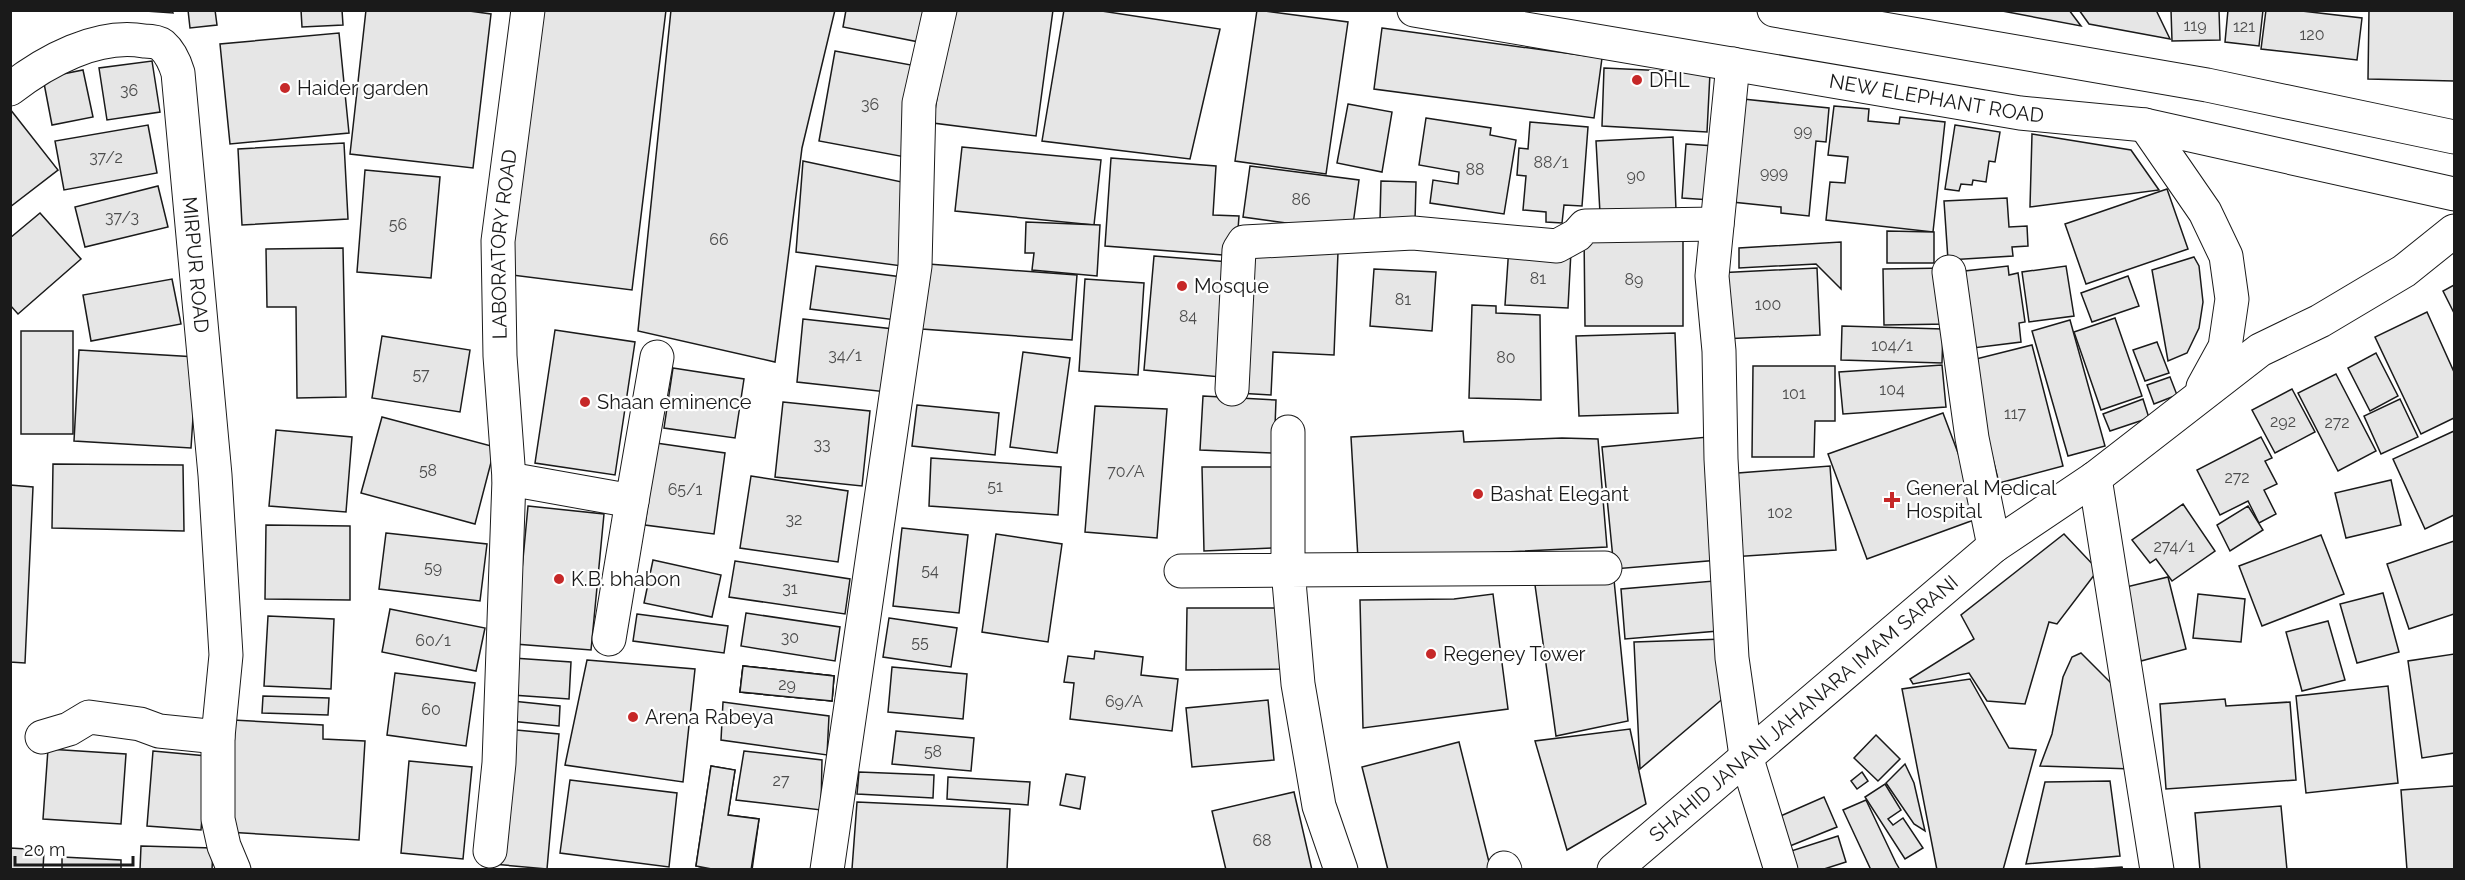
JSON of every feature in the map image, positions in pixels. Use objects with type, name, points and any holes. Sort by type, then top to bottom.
[{"type":"main road","name":"LABORATORY ROAD","points":[[490,851],[499,763],[509,479],[500,356],[498,241],[528,10]]},
{"type":"main road","points":[[827,870],[915,266],[919,103],[940,10]]},
{"type":"main road","name":"NEW ELEPHANT ROAD","points":[[1414,10],[2020,113],[2145,125],[2454,194]]},
{"type":"main road","points":[[1774,10],[2207,85],[2454,137]]},
{"type":"main road","name":"MIRPUR ROAD","points":[[10,89],[27,76],[68,54],[109,39],[140,40],[160,44],[173,58],[178,73],[215,475],[226,655],[218,737],[218,819],[224,846],[234,870]]},
{"type":"main road","points":[[1733,64],[1712,276],[1719,351],[1721,459],[1728,591],[1732,658],[1746,756],[1781,870]]},
{"type":"main road","points":[[2145,125],[2205,212],[2226,255],[2232,299],[2225,347],[2198,397]]},
{"type":"main road","points":[[1232,389],[1239,250],[1244,242],[1413,233],[1557,246],[1577,235],[1585,225],[1717,224]]},
{"type":"main road","name":"SHAHID JANANI JAHANARA IMAM SARANI","points":[[1614,870],[1994,546],[2095,478],[2260,350],[2320,321],[2385,282],[2454,231]]},
{"type":"main road","points":[[1949,272],[1972,438],[1994,546]]},
{"type":"main road","points":[[609,639],[657,357]]},
{"type":"main road","points":[[1288,432],[1288,570],[1298,684],[1319,806],[1341,870]]},
{"type":"main road","points":[[2095,478],[2157,870]]},
{"type":"main road","points":[[509,479],[632,501]]},
{"type":"main road","points":[[1181,571],[1605,568]]},
{"type":"main road","points":[[42,737],[69,729],[89,717],[140,724],[159,731],[218,737]]},
{"type":"building","points":[[131,10],[172,10],[173,13]]},
{"type":"building","points":[[188,10],[215,10],[217,25],[190,28]]},
{"type":"building","points":[[301,10],[342,10],[343,25],[302,27]]},
{"type":"building","points":[[366,10],[462,10],[491,14],[473,168],[350,154]]},
{"type":"building","points":[[535,10],[666,10],[632,290],[504,274]]},
{"type":"building","points":[[671,10],[835,10],[802,148],[775,362],[638,331]]},
{"type":"building","points":[[846,10],[935,10],[929,44],[843,27]]},
{"type":"building","points":[[951,10],[1053,10],[1036,136],[933,123]]},
{"type":"building","points":[[1064,10],[1095,10],[1220,29],[1190,159],[1042,141]]},
{"type":"building","points":[[1257,10],[1348,22],[1326,174],[1235,161]]},
{"type":"building","points":[[1997,10],[2069,10],[2081,26]]},
{"type":"building","points":[[2079,10],[2156,10],[2170,39],[2089,24]]},
{"type":"building","points":[[2171,10],[2219,10],[2220,40],[2172,41]]},
{"type":"building","points":[[2228,10],[2263,10],[2259,46],[2225,42]]},
{"type":"building","points":[[2266,10],[2293,10],[2362,18],[2357,60],[2261,49]]},
{"type":"building","points":[[2369,10],[2454,10],[2454,81],[2368,79]]},
{"type":"building","points":[[1382,28],[1602,58],[1594,118],[1374,89]]},
{"type":"building","name":"Haider garden","points":[[339,33],[349,133],[230,144],[220,44]]},
{"type":"building","points":[[835,51],[922,67],[905,157],[819,141]]},
{"type":"building","points":[[152,61],[160,112],[107,120],[99,68]]},
{"type":"building","points":[[1604,68],[1710,73],[1707,132],[1602,126]]},
{"type":"building","points":[[83,70],[93,117],[52,125],[43,78]]},
{"type":"building","points":[[1743,99],[1829,108],[1826,142],[1816,141],[1809,216],[1781,213],[1781,207],[1732,202]]},
{"type":"building","points":[[1348,104],[1392,112],[1382,172],[1337,163]]},
{"type":"building","points":[[1834,106],[1869,109],[1868,121],[1899,124],[1900,117],[1945,122],[1933,232],[1826,220],[1830,182],[1845,183],[1848,157],[1828,155]]},
{"type":"building","points":[[10,109],[58,170],[10,207]]},
{"type":"building","points":[[1426,118],[1491,128],[1490,135],[1516,140],[1504,214],[1430,203],[1433,180],[1458,184],[1459,172],[1419,165]]},
{"type":"building","points":[[1530,122],[1588,127],[1582,206],[1564,205],[1562,223],[1546,222],[1546,212],[1523,210],[1526,176],[1517,175],[1519,148],[1528,149]]},
{"type":"building","points":[[148,125],[157,173],[64,190],[55,141]]},
{"type":"building","points":[[1955,125],[2000,132],[1995,162],[1989,161],[1986,182],[1973,180],[1972,185],[1961,184],[1959,191],[1945,189]]},
{"type":"building","points":[[2032,134],[2131,150],[2159,190],[2030,207]]},
{"type":"building","points":[[1673,137],[1676,210],[1600,213],[1596,141]]},
{"type":"building","points":[[344,143],[348,219],[242,225],[238,149]]},
{"type":"building","points":[[1686,144],[1715,146],[1711,200],[1682,198]]},
{"type":"building","points":[[962,147],[1101,160],[1094,225],[955,211]]},
{"type":"building","points":[[1111,158],[1216,166],[1213,215],[1239,216],[1236,256],[1105,246]]},
{"type":"building","points":[[803,161],[916,185],[902,266],[796,252]]},
{"type":"building","points":[[1250,166],[1359,180],[1352,232],[1243,217]]},
{"type":"building","points":[[365,170],[440,177],[431,278],[357,272]]},
{"type":"building","points":[[1381,181],[1416,182],[1415,222],[1380,220]]},
{"type":"building","points":[[158,186],[168,227],[85,247],[75,207]]},
{"type":"building","points":[[2167,189],[2188,249],[2086,284],[2065,224]]},
{"type":"building","points":[[2007,198],[2009,227],[2027,226],[2028,246],[2012,247],[2013,256],[1948,260],[1944,201]]},
{"type":"building","points":[[40,213],[81,259],[18,314],[10,305],[10,238]]},
{"type":"building","points":[[1026,222],[1100,225],[1097,276],[1032,270],[1034,253],[1025,253]]},
{"type":"building","points":[[1887,231],[1934,232],[1934,263],[1887,263]]},
{"type":"building","points":[[1584,232],[1683,232],[1683,326],[1585,326]]},
{"type":"building","points":[[1841,242],[1841,289],[1816,264],[1739,268],[1739,248]]},
{"type":"building","points":[[1509,246],[1571,251],[1568,308],[1505,305]]},
{"type":"building","points":[[343,248],[346,397],[297,398],[296,307],[267,307],[266,249]]},
{"type":"building","points":[[1243,248],[1338,252],[1334,355],[1273,352],[1271,395],[1237,393]]},
{"type":"building","points":[[1154,256],[1230,262],[1221,377],[1144,370]]},
{"type":"building","points":[[2194,257],[2199,266],[2203,302],[2199,328],[2187,353],[2168,361],[2152,270]]},
{"type":"building","points":[[928,264],[1077,275],[1072,340],[922,329]]},
{"type":"building","points":[[816,266],[902,277],[896,320],[810,309]]},
{"type":"building","points":[[2008,266],[2009,275],[2018,273],[2025,322],[2019,323],[2021,342],[1973,348],[1956,272]]},
{"type":"building","points":[[2066,266],[2074,316],[2029,322],[2022,272]]},
{"type":"building","points":[[1817,268],[1820,335],[1720,339],[1716,273]]},
{"type":"building","points":[[1948,268],[1949,324],[1884,325],[1883,269]]},
{"type":"building","points":[[1374,269],[1436,272],[1432,331],[1370,326]]},
{"type":"building","points":[[2128,276],[2139,306],[2092,322],[2081,293]]},
{"type":"building","points":[[172,279],[181,324],[91,341],[83,295]]},
{"type":"building","points":[[1085,279],[1144,283],[1138,375],[1079,371]]},
{"type":"building","points":[[2454,285],[2454,313],[2443,291]]},
{"type":"building","points":[[1472,305],[1496,306],[1496,313],[1540,315],[1541,400],[1469,398]]},
{"type":"building","points":[[2427,312],[2454,372],[2454,418],[2421,434],[2375,337]]},
{"type":"building","points":[[2115,318],[2142,396],[2101,410],[2074,332]]},
{"type":"building","points":[[803,319],[894,329],[887,392],[797,382]]},
{"type":"building","points":[[2070,320],[2105,446],[2068,456],[2032,331]]},
{"type":"building","points":[[1842,326],[1943,329],[1942,363],[1841,360]]},
{"type":"building","name":"Shaan eminence","points":[[555,330],[635,342],[615,475],[535,463]]},
{"type":"building","points":[[21,331],[73,331],[73,434],[21,434]]},
{"type":"building","points":[[1675,333],[1678,413],[1579,416],[1576,336]]},
{"type":"building","points":[[382,336],[470,350],[460,412],[372,398]]},
{"type":"building","points":[[2157,342],[2169,373],[2145,381],[2133,350]]},
{"type":"building","points":[[2032,345],[2063,466],[1999,483],[1968,361]]},
{"type":"building","points":[[79,350],[197,357],[191,448],[74,441]]},
{"type":"building","points":[[1023,352],[1070,358],[1057,453],[1010,447]]},
{"type":"building","points":[[2376,353],[2398,396],[2370,411],[2348,368]]},
{"type":"building","points":[[1942,365],[1946,407],[1843,414],[1839,372]]},
{"type":"building","points":[[1753,366],[1835,366],[1835,421],[1815,421],[1814,457],[1752,457]]},
{"type":"building","points":[[673,368],[744,379],[735,438],[664,428]]},
{"type":"building","points":[[2336,374],[2376,451],[2338,471],[2298,393]]},
{"type":"building","points":[[2170,377],[2177,395],[2154,404],[2147,385]]},
{"type":"building","points":[[2292,389],[2315,432],[2275,453],[2252,410]]},
{"type":"building","points":[[1203,396],[1276,400],[1274,453],[1200,450]]},
{"type":"building","points":[[2143,399],[2149,418],[2110,431],[2103,414]]},
{"type":"building","points":[[2400,399],[2418,437],[2381,454],[2364,416]]},
{"type":"building","points":[[783,402],[870,411],[862,486],[775,477]]},
{"type":"building","points":[[917,405],[999,413],[995,455],[912,446]]},
{"type":"building","points":[[1095,406],[1167,409],[1157,538],[1085,532]]},
{"type":"building","points":[[1943,413],[1982,517],[1867,559],[1828,454]]},
{"type":"building","points":[[382,417],[495,447],[475,524],[361,493]]},
{"type":"building","points":[[276,430],[352,437],[346,512],[269,506]]},
{"type":"building","name":"Bashat Elegant","points":[[1463,431],[1464,442],[1562,438],[1598,439],[1607,547],[1358,559],[1351,437]]},
{"type":"building","points":[[2454,431],[2454,515],[2425,529],[2393,459]]},
{"type":"building","points":[[1708,437],[1719,560],[1614,569],[1602,447]]},
{"type":"building","points":[[2261,437],[2272,458],[2265,461],[2277,484],[2264,490],[2276,514],[2259,523],[2248,501],[2220,515],[2197,470]]},
{"type":"building","points":[[656,443],[725,453],[714,534],[645,525]]},
{"type":"building","points":[[931,458],[1061,467],[1058,515],[929,506]]},
{"type":"building","points":[[53,464],[183,465],[184,531],[52,528]]},
{"type":"building","points":[[1830,466],[1836,550],[1731,557],[1725,474]]},
{"type":"building","points":[[1202,467],[1279,467],[1274,548],[1204,551]]},
{"type":"building","points":[[751,476],[848,491],[838,562],[740,548]]},
{"type":"building","points":[[2391,480],[2401,525],[2346,538],[2335,493]]},
{"type":"building","points":[[10,485],[33,487],[25,663],[10,662]]},
{"type":"building","points":[[2183,504],[2215,551],[2172,581],[2156,559],[2150,563],[2132,540]]},
{"type":"building","name":"K.B. bhabon","points":[[528,506],[604,514],[591,650],[515,644]]},
{"type":"building","points":[[2248,506],[2263,530],[2230,551],[2217,525]]},
{"type":"building","points":[[266,525],[350,526],[350,600],[265,599]]},
{"type":"building","points":[[902,528],[968,535],[959,613],[893,606]]},
{"type":"building","points":[[386,533],[487,544],[480,601],[379,589]]},
{"type":"building","points":[[996,534],[1062,544],[1048,642],[982,632]]},
{"type":"building","points":[[2064,534],[2098,570],[2057,624],[2049,622],[2025,704],[1987,701],[1969,673],[1913,684],[1910,679],[1974,639],[1961,615]]},
{"type":"building","points":[[2321,535],[2344,594],[2262,626],[2239,566]]},
{"type":"building","points":[[2454,541],[2454,614],[2409,629],[2387,564]]},
{"type":"building","points":[[653,560],[721,575],[712,617],[644,603]]},
{"type":"building","points":[[735,561],[850,579],[845,614],[729,597]]},
{"type":"building","points":[[2168,577],[2186,649],[2141,661],[2122,588]]},
{"type":"building","points":[[1614,580],[1628,721],[1556,736],[1535,585]]},
{"type":"building","points":[[1714,581],[1718,631],[1625,639],[1621,589]]},
{"type":"building","points":[[2383,593],[2399,652],[2357,663],[2340,604]]},
{"type":"building","name":"Regeney Tower","points":[[1493,594],[1508,709],[1363,728],[1360,600],[1454,599]]},
{"type":"building","points":[[2198,594],[2245,599],[2241,642],[2193,638]]},
{"type":"building","points":[[1187,608],[1285,608],[1285,669],[1186,670]]},
{"type":"building","points":[[390,609],[485,628],[476,671],[382,652]]},
{"type":"building","points":[[746,613],[840,627],[835,661],[741,646]]},
{"type":"building","points":[[637,614],[728,626],[724,653],[633,641]]},
{"type":"building","points":[[268,616],[334,619],[331,689],[264,686]]},
{"type":"building","points":[[889,618],[957,628],[951,667],[883,657]]},
{"type":"building","points":[[2328,621],[2345,680],[2302,691],[2286,632]]},
{"type":"building","points":[[1724,639],[1726,696],[1640,769],[1634,642]]},
{"type":"building","points":[[1095,651],[1143,657],[1141,675],[1178,679],[1172,731],[1070,719],[1074,683],[1064,682],[1068,656],[1094,659]]},
{"type":"building","points":[[2081,653],[2127,699],[2133,769],[2040,766],[2052,734],[2063,677],[2072,657]]},
{"type":"building","points":[[2454,654],[2454,753],[2422,758],[2408,661]]},
{"type":"building","points":[[513,658],[571,662],[569,699],[512,695]]},
{"type":"building","name":"Arena Rabeya","points":[[587,660],[695,669],[683,782],[565,765]]},
{"type":"building","points":[[743,666],[834,676],[832,701],[740,692]]},
{"type":"building","points":[[743,666],[834,676],[832,701],[740,692]]},
{"type":"building","points":[[743,666],[834,676],[832,701],[740,692]]},
{"type":"building","points":[[892,667],[967,674],[963,719],[888,712]]},
{"type":"building","points":[[395,673],[475,683],[466,746],[387,735]]},
{"type":"building","points":[[1970,679],[2009,748],[2036,750],[2003,870],[1937,870],[1902,689]]},
{"type":"building","points":[[2388,686],[2398,783],[2306,793],[2296,696]]},
{"type":"building","points":[[263,696],[329,698],[328,715],[262,713]]},
{"type":"building","points":[[2225,699],[2226,706],[2290,702],[2296,780],[2166,789],[2160,704]]},
{"type":"building","points":[[1268,700],[1274,760],[1192,767],[1186,708]]},
{"type":"building","points":[[512,701],[560,706],[559,726],[510,721]]},
{"type":"building","points":[[723,702],[829,716],[827,755],[721,740]]},
{"type":"building","points":[[233,720],[323,725],[323,739],[365,741],[359,840],[227,832]]},
{"type":"building","points":[[505,729],[559,734],[547,869],[493,864]]},
{"type":"building","points":[[1630,729],[1646,804],[1567,850],[1535,741]]},
{"type":"building","points":[[896,731],[974,738],[971,771],[892,764]]},
{"type":"building","points":[[1876,735],[1900,759],[1878,781],[1854,758]]},
{"type":"building","points":[[1459,742],[1491,870],[1388,870],[1362,767]]},
{"type":"building","points":[[48,749],[126,754],[121,824],[43,819]]},
{"type":"building","points":[[153,751],[207,756],[201,830],[147,826]]},
{"type":"building","points":[[744,751],[822,760],[821,810],[736,800]]},
{"type":"building","points":[[409,761],[472,767],[463,859],[401,853]]},
{"type":"building","points":[[1905,764],[1914,783],[1925,831],[1914,824],[1886,783]]},
{"type":"building","points":[[711,766],[735,770],[728,815],[759,819],[752,870],[713,870],[696,866]]},
{"type":"building","points":[[711,766],[735,770],[728,815],[759,819],[751,870],[717,870],[696,866]]},
{"type":"building","points":[[859,772],[934,775],[933,798],[857,794]]},
{"type":"building","points":[[1862,772],[1868,781],[1857,789],[1851,781]]},
{"type":"building","points":[[1066,774],[1085,777],[1080,809],[1060,805]]},
{"type":"building","points":[[948,777],[1030,782],[1028,805],[947,799]]},
{"type":"building","points":[[570,780],[677,793],[669,867],[560,853]]},
{"type":"building","points":[[2110,781],[2120,856],[2026,864],[2045,782]]},
{"type":"building","points":[[1885,784],[1901,810],[1888,819],[1893,825],[1903,818],[1923,848],[1905,859],[1865,797]]},
{"type":"building","points":[[2454,786],[2454,870],[2407,870],[2401,790]]},
{"type":"building","points":[[1294,792],[1312,870],[1226,870],[1212,811]]},
{"type":"building","points":[[1824,797],[1837,827],[1780,850],[1767,822]]},
{"type":"building","points":[[1866,800],[1900,870],[1871,870],[1843,810]]},
{"type":"building","points":[[857,802],[1010,809],[1007,870],[852,869]]},
{"type":"building","points":[[2281,806],[2287,870],[2200,870],[2195,813]]},
{"type":"building","points":[[1838,836],[1846,862],[1821,870],[1786,870],[1788,852]]},
{"type":"building","points":[[141,846],[213,848],[212,870],[140,870]]},
{"type":"building","points":[[10,848],[44,850],[43,870],[10,870]]},
{"type":"building","points":[[62,857],[121,860],[121,870],[62,870]]},
{"type":"building","points":[[2122,867],[2123,870],[2072,870]]},
{"type":"place","name":"DHL","points":[[1637,80]]},
{"type":"place","name":"Haider garden","points":[[285,88]]},
{"type":"place","name":"Mosque","points":[[1182,286]]},
{"type":"place","name":"Shaan eminence","points":[[585,402]]},
{"type":"place","name":"Bashat Elegant","points":[[1478,494]]},
{"type":"place","name":"General Medical Hospital","points":[[1892,500]]},
{"type":"place","name":"K.B. bhabon","points":[[559,579]]},
{"type":"place","name":"Regeney Tower","points":[[1431,654]]},
{"type":"place","name":"Arena Rabeya","points":[[633,717]]}]
